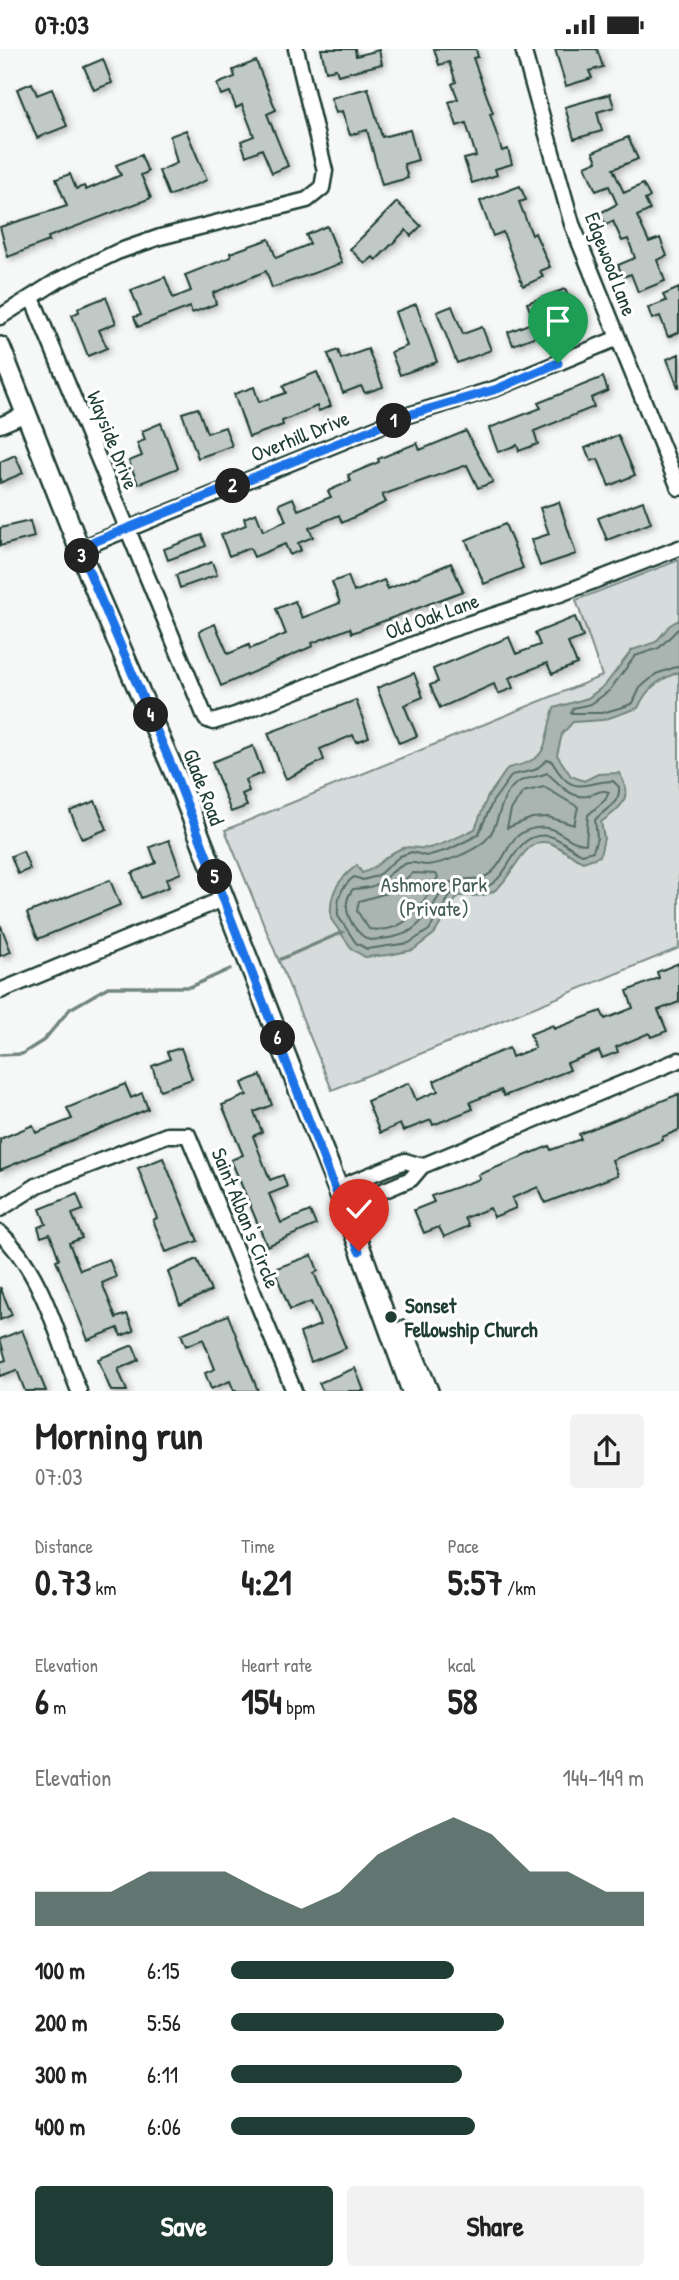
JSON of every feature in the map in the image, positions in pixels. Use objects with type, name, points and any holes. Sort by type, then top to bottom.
[{"type":"main road","name":"Glade Road","points":[[0,347],[79,548],[173,767],[345,1207],[412,1391]]},
{"type":"main road","name":"Glade Road","points":[[345,1207],[368,1247],[428,1391]]},
{"type":"street","points":[[0,317],[57,281],[117,252],[160,237],[281,208],[317,195],[325,181],[325,171],[296,49]]},
{"type":"street","name":"Edgewood Lane","points":[[523,49],[572,224],[679,488]]},
{"type":"street","name":"Wayside Drive","points":[[32,298],[202,714]]},
{"type":"street","name":"Overhill Drive","points":[[79,548],[405,416],[497,389],[618,338]]},
{"type":"street","points":[[0,425],[26,414]]},
{"type":"street","name":"Old Oak Lane","points":[[202,714],[214,722],[449,630],[563,593],[679,548]]},
{"type":"street","points":[[0,991],[223,899]]},
{"type":"street","points":[[345,1207],[411,1179],[422,1166],[679,1060]]},
{"type":"street","name":"Saint Alban's Circle","points":[[0,1209],[38,1185],[167,1135],[188,1135],[294,1391]]},
{"type":"street","points":[[337,1188],[405,1161],[422,1166]]},
{"type":"street","points":[[0,1233],[12,1244],[34,1278],[79,1391]]},
{"type":"green space","name":"Ashmore Park (Private)","points":[[679,560],[679,948],[332,1090],[225,830],[602,676],[576,600]]},
{"type":"water","points":[[679,620],[679,672],[654,685],[638,708],[603,720],[573,722],[562,734],[557,755],[571,776],[584,781],[598,774],[619,773],[623,781],[624,801],[601,822],[604,838],[600,856],[583,862],[550,843],[540,842],[525,852],[498,888],[478,896],[458,896],[434,934],[413,950],[365,957],[352,949],[331,919],[333,895],[344,877],[357,865],[362,873],[367,871],[402,848],[429,848],[475,829],[487,798],[508,768],[532,760],[543,749],[554,708],[588,698],[605,685],[632,650],[656,642],[670,625]]},
{"type":"building","points":[[321,49],[355,49],[356,56],[379,50],[382,64],[338,75],[336,69],[326,71]]},
{"type":"building","points":[[434,49],[476,49],[478,57],[473,58],[493,113],[490,114],[502,151],[508,149],[512,164],[495,169],[497,175],[472,183],[464,159],[476,156],[466,123],[457,126],[449,102],[458,99],[452,84],[456,82],[449,62],[439,65]]},
{"type":"building","points":[[555,49],[597,49],[603,67],[589,71],[592,78],[566,86]]},
{"type":"building","points":[[103,59],[112,83],[94,90],[84,67]]},
{"type":"building","points":[[256,61],[276,110],[267,114],[288,166],[272,173],[262,149],[246,156],[241,141],[254,136],[242,105],[236,108],[230,92],[221,95],[217,84],[235,77],[233,70]]},
{"type":"building","points":[[32,83],[37,95],[52,89],[67,126],[37,138],[17,89]]},
{"type":"building","points":[[368,88],[382,137],[410,130],[418,160],[404,164],[408,178],[382,185],[367,130],[350,135],[342,111],[336,113],[331,98]]},
{"type":"building","points":[[610,94],[614,107],[597,112],[602,131],[574,139],[565,107]]},
{"type":"building","points":[[186,130],[207,180],[169,196],[159,171],[177,163],[170,136]]},
{"type":"building","points":[[628,137],[638,159],[613,169],[624,193],[643,184],[650,197],[645,200],[650,210],[637,216],[649,242],[660,238],[667,256],[657,260],[665,281],[638,292],[631,274],[623,277],[618,265],[635,258],[628,239],[622,241],[613,221],[606,225],[600,213],[617,204],[609,186],[596,191],[585,166],[597,161],[593,152]]},
{"type":"building","points":[[141,155],[148,172],[141,175],[151,198],[48,237],[49,241],[8,257],[0,227],[67,206],[56,179],[70,174],[76,189],[84,186],[86,190],[121,175],[116,165]]},
{"type":"building","points":[[520,186],[526,200],[519,202],[532,235],[535,233],[550,267],[540,271],[543,277],[523,286],[503,232],[493,236],[480,201]]},
{"type":"building","points":[[397,202],[421,226],[411,236],[406,230],[376,260],[373,257],[365,264],[350,249]]},
{"type":"building","points":[[327,226],[342,263],[272,288],[266,271],[213,293],[216,304],[192,313],[190,307],[138,327],[134,317],[141,315],[131,290],[165,277],[173,298],[191,291],[185,275],[231,257],[230,253],[269,239],[276,258],[310,244],[306,235]]},
{"type":"building","points":[[679,288],[679,332],[668,337],[660,316],[652,319],[648,308],[666,301],[663,295]]},
{"type":"building","points":[[565,289],[570,301],[560,305],[567,324],[513,345],[508,332],[534,322],[527,303]]},
{"type":"building","points":[[106,297],[116,323],[99,330],[107,348],[88,356],[72,315],[79,312],[78,308]]},
{"type":"building","points":[[416,304],[437,362],[400,375],[391,352],[407,346],[395,312]]},
{"type":"building","points":[[452,306],[463,334],[482,327],[491,350],[457,363],[437,312]]},
{"type":"building","points":[[368,349],[383,387],[365,393],[361,386],[343,393],[328,354],[338,350],[341,359]]},
{"type":"building","points":[[679,354],[679,387],[678,387],[667,359]]},
{"type":"building","points":[[317,372],[331,406],[319,411],[317,406],[282,421],[283,425],[249,437],[234,394],[254,387],[259,402],[286,393],[283,386]]},
{"type":"building","points":[[603,377],[608,391],[591,398],[594,407],[534,431],[538,444],[519,451],[517,445],[498,452],[489,428],[541,408],[538,403]]},
{"type":"building","points":[[198,408],[207,433],[225,427],[232,446],[198,458],[182,413]]},
{"type":"building","points":[[161,423],[178,468],[138,484],[129,461],[142,456],[137,443],[145,440],[142,431]]},
{"type":"building","points":[[466,431],[493,482],[478,488],[467,465],[382,495],[386,502],[342,523],[339,515],[309,528],[313,537],[298,543],[301,550],[290,555],[285,544],[254,557],[250,548],[229,556],[221,535],[246,525],[244,518],[256,513],[263,531],[286,521],[279,504],[293,498],[298,510],[331,497],[328,491],[351,481],[348,475],[379,462],[378,459],[417,443],[420,450]]},
{"type":"building","points":[[618,435],[635,475],[609,486],[598,459],[591,461],[585,448]]},
{"type":"building","points":[[15,455],[23,473],[0,483],[0,462]]},
{"type":"building","points":[[643,501],[651,523],[607,540],[598,518]]},
{"type":"building","points":[[559,502],[576,554],[540,566],[531,540],[549,534],[540,508]]},
{"type":"building","points":[[30,521],[34,537],[0,546],[0,528]]},
{"type":"building","points":[[505,524],[523,568],[484,584],[466,540]]},
{"type":"building","points":[[202,535],[206,546],[168,560],[164,549]]},
{"type":"building","points":[[212,562],[217,575],[180,588],[176,575]]},
{"type":"building","points":[[451,563],[463,591],[352,633],[350,628],[221,686],[199,631],[215,624],[228,654],[249,645],[250,649],[286,634],[276,609],[295,601],[302,618],[340,603],[332,582],[348,576],[354,592],[384,580],[388,589]]},
{"type":"building","points":[[575,617],[583,637],[568,643],[577,664],[552,674],[547,663],[509,678],[513,688],[498,694],[494,684],[440,708],[430,685],[438,682],[433,669],[509,637],[516,654],[540,645],[535,633]]},
{"type":"building","points":[[414,673],[423,697],[404,705],[417,736],[399,743],[377,688]]},
{"type":"building","points":[[356,700],[369,737],[356,742],[353,735],[320,749],[324,760],[286,779],[268,733]]},
{"type":"building","points":[[253,746],[263,773],[245,780],[249,791],[242,794],[247,806],[231,812],[212,762]]},
{"type":"building","points":[[95,801],[107,829],[82,839],[70,811]]},
{"type":"building","points":[[169,840],[181,873],[166,879],[169,887],[141,898],[132,873],[156,863],[150,847]]},
{"type":"building","points":[[23,851],[30,869],[18,874],[11,856]]},
{"type":"building","points":[[110,880],[120,905],[38,939],[27,913]]},
{"type":"building","points":[[0,927],[11,952],[0,956]]},
{"type":"building","points":[[679,963],[679,1002],[658,1010],[667,1031],[651,1037],[649,1033],[616,1047],[618,1052],[602,1058],[599,1051],[567,1063],[570,1070],[504,1096],[501,1090],[470,1102],[473,1109],[433,1125],[431,1120],[403,1131],[400,1124],[380,1133],[367,1101],[409,1083],[416,1100],[438,1091],[434,1081],[467,1065],[509,1048],[512,1057],[535,1048],[530,1034],[553,1025],[554,1029],[601,1011],[605,1019],[633,1008],[627,991],[659,978],[657,972]]},
{"type":"building","points":[[181,1048],[192,1079],[160,1090],[152,1066],[170,1059],[167,1052]]},
{"type":"building","points":[[261,1075],[272,1105],[254,1112],[262,1132],[253,1136],[270,1180],[283,1175],[287,1187],[269,1194],[281,1223],[310,1211],[316,1225],[267,1246],[231,1160],[243,1155],[222,1105],[247,1095],[242,1083]]},
{"type":"building","points":[[125,1084],[131,1098],[142,1093],[148,1109],[0,1170],[0,1139],[33,1125],[36,1133],[72,1119],[67,1108]]},
{"type":"building","points":[[679,1094],[679,1130],[662,1137],[663,1140],[612,1160],[618,1175],[545,1203],[538,1187],[512,1198],[516,1208],[494,1217],[490,1208],[465,1218],[469,1226],[444,1237],[439,1227],[424,1233],[414,1210],[434,1202],[431,1196],[480,1179],[478,1175],[549,1146],[551,1150],[581,1139],[579,1134]]},
{"type":"building","points":[[163,1158],[198,1241],[166,1252],[153,1220],[157,1218],[138,1168]]},
{"type":"building","points":[[77,1194],[83,1210],[72,1214],[82,1238],[69,1243],[80,1270],[109,1259],[116,1277],[102,1283],[116,1318],[127,1314],[134,1331],[121,1336],[118,1328],[88,1340],[56,1260],[59,1259],[50,1234],[41,1237],[38,1227],[46,1224],[40,1209]]},
{"type":"building","points":[[312,1255],[318,1271],[314,1273],[346,1348],[311,1362],[300,1333],[320,1325],[311,1302],[290,1310],[274,1269]]},
{"type":"building","points":[[197,1259],[211,1291],[180,1305],[168,1272]]},
{"type":"building","points":[[0,1287],[12,1315],[0,1320]]},
{"type":"building","points":[[228,1315],[258,1391],[234,1391],[230,1381],[211,1389],[205,1373],[215,1369],[203,1339],[186,1346],[181,1334]]},
{"type":"building","points":[[22,1330],[46,1391],[25,1391],[17,1370],[0,1376],[0,1362],[6,1360],[0,1339]]},
{"type":"building","points":[[133,1345],[139,1360],[118,1369],[127,1391],[111,1391],[98,1359]]},
{"type":"building","points":[[355,1368],[364,1391],[323,1391],[319,1383]]},
{"type":"waterway","points":[[281,959],[343,932]]},
{"type":"waterway","points":[[0,1055],[22,1054],[44,1040],[70,1009],[108,987],[190,987],[230,969]]},
{"type":"place","name":"Sonset Fellowship Church","points":[[391,1317]]},
{"type":"route","points":[[359,1251],[345,1207],[176,776],[79,548],[405,416],[497,389],[558,363]]}]
